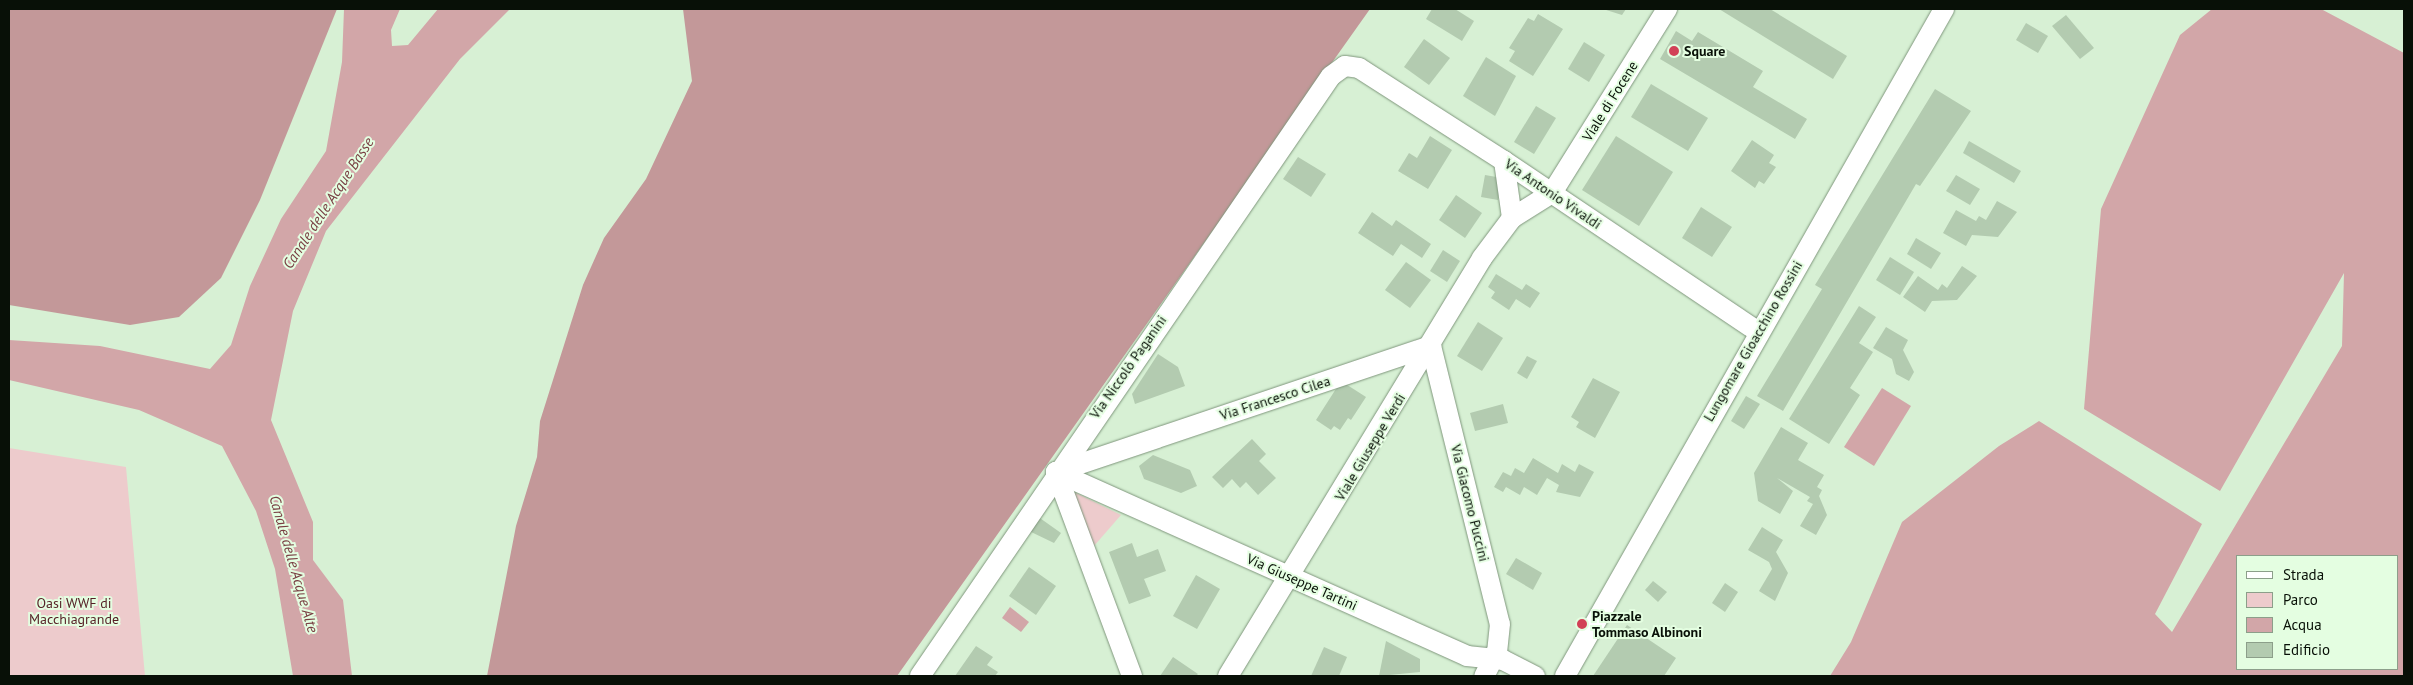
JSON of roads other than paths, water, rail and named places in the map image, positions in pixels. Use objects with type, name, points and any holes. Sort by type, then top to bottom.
[{"type":"street","name":"Viale di Focene","points":[[1552,193],[1667,9]]},
{"type":"street","name":"Lungomare Gioacchino Rossini","points":[[1565,676],[1758,332],[1944,9]]},
{"type":"street","name":"Via Antonio Vivaldi","points":[[1345,66],[1359,68],[1504,161],[1758,332]]},
{"type":"street","name":"Via Niccolò Paganini","points":[[920,676],[1056,472],[1331,76],[1345,66]]},
{"type":"street","points":[[1504,161],[1512,218],[1552,193]]},
{"type":"street","name":"Viale Giuseppe Verdi","points":[[1228,676],[1291,577],[1482,258],[1512,218]]},
{"type":"street","name":"Via Francesco Cilea","points":[[1056,472],[1430,346]]},
{"type":"street","name":"Via Giacomo Puccini","points":[[1430,346],[1500,624],[1490,668]]},
{"type":"street","points":[[1056,472],[1132,676]]},
{"type":"street","name":"Via Giuseppe Tartini","points":[[1056,472],[1490,668]]},
{"type":"street","points":[[1490,668],[1513,662],[1535,676]]},
{"type":"water","points":[[344,9],[400,9],[391,30],[392,46],[408,45],[438,9],[510,9],[460,59],[326,231],[293,311],[271,420],[313,522],[313,560],[343,600],[352,676],[293,676],[275,569],[256,511],[222,446],[139,410],[9,380],[9,340],[100,346],[210,369],[231,345],[250,286],[281,219],[326,151],[342,62]]},
{"type":"water","points":[[2212,9],[2321,9],[2404,53],[2404,676],[1830,676],[1851,642],[1902,522],[1999,446],[2039,421],[2202,524],[2155,614],[2172,632],[2342,346],[2344,273],[2220,491],[2084,409],[2101,209],[2180,35]]},
{"type":"water","points":[[1882,388],[1911,406],[1874,466],[1844,447]]},
{"type":"water","points":[[1010,607],[1029,622],[1021,632],[1002,618]]},
{"type":"place","name":"Square","points":[[1674,51]]},
{"type":"place","name":"Piazzale Tommaso Albinoni","points":[[1582,624]]},
{"type":"water label","name":"Canale delle Acque Basse","points":[[328,203]]},
{"type":"water label","name":"Canale delle Acque Alte","points":[[294,564]]},
{"type":"park label","name":"Oasi WWF di Macchiagrande","points":[[74,612]]}]
